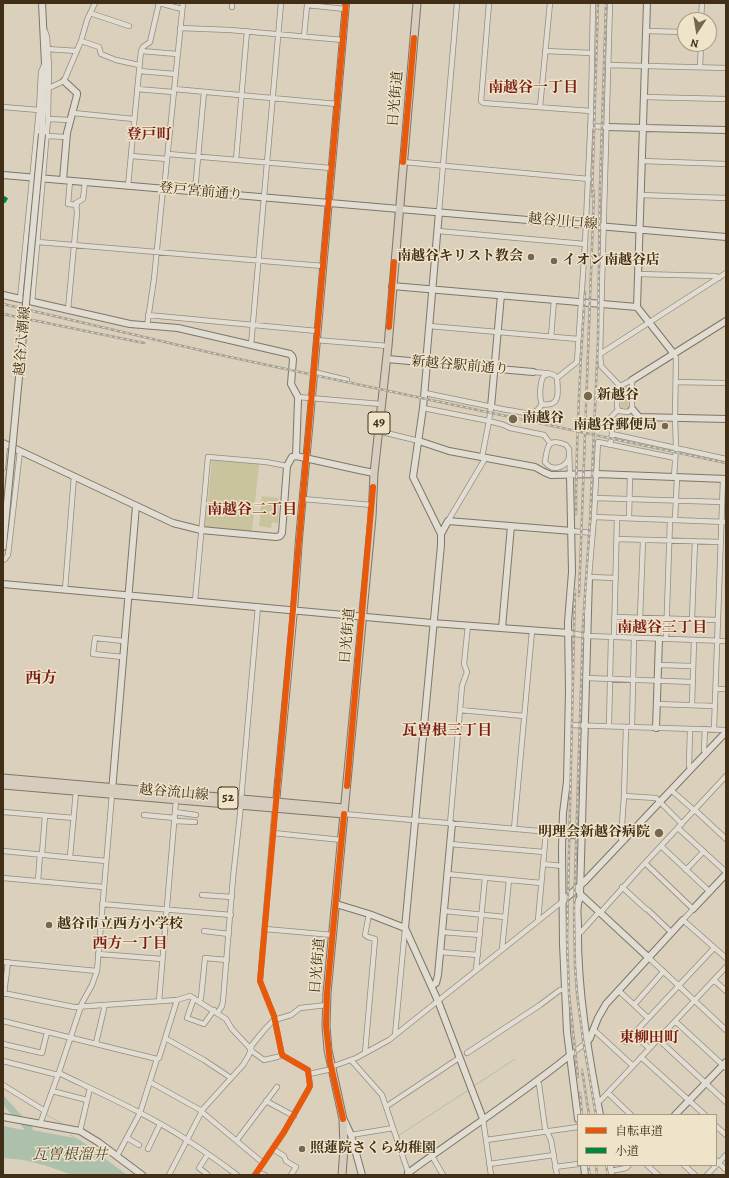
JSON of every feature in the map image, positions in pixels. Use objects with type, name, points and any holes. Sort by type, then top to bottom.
[{"type":"main road","name":"日光街道","points":[[342,1175],[344,1119],[331,1068],[327,1039],[327,1006],[374,473],[387,359],[417,3]]},
{"type":"main road","name":"越谷流山線","points":[[3,778],[176,800],[241,802],[344,811]]},
{"type":"main road","name":"越谷流山線","points":[[3,785],[76,791],[178,793],[241,802]]},
{"type":"street","points":[[32,302],[43,179],[44,135],[48,118],[49,88],[42,3]]},
{"type":"street","points":[[49,88],[64,81],[81,41],[86,21],[95,3]]},
{"type":"street","points":[[128,186],[141,51],[143,47],[150,42],[161,3],[182,9]]},
{"type":"street","points":[[147,326],[168,156],[183,3]]},
{"type":"street","points":[[251,345],[281,3]]},
{"type":"street","points":[[395,1035],[441,545],[441,534],[414,477],[425,393],[429,326],[457,3]]},
{"type":"street","points":[[489,3],[481,101],[485,104],[591,111]]},
{"type":"street","points":[[540,107],[550,3]]},
{"type":"street","points":[[542,404],[550,405],[556,401],[557,378],[577,362],[589,179],[594,3]]},
{"type":"street","points":[[610,3],[600,354],[601,366],[619,385]]},
{"type":"street","points":[[647,3],[637,307],[676,358],[676,500],[669,540],[667,618],[658,665],[656,728]]},
{"type":"street","points":[[282,1055],[272,1011],[260,981],[294,610],[316,340],[346,6],[307,5],[304,36]]},
{"type":"street","points":[[90,13],[129,26]]},
{"type":"street","points":[[180,28],[247,31],[343,40]]},
{"type":"street","points":[[236,160],[247,31]]},
{"type":"street","points":[[646,31],[677,32]]},
{"type":"street","points":[[81,41],[99,47],[101,54],[116,60],[139,65]]},
{"type":"street","points":[[46,49],[77,51]]},
{"type":"street","points":[[20,299],[39,110],[41,72],[45,64],[46,49]]},
{"type":"street","points":[[141,51],[178,54]]},
{"type":"street","points":[[545,51],[592,52]]},
{"type":"street","points":[[700,67],[701,52]]},
{"type":"street","name":"越谷八潮線","points":[[3,547],[44,135],[45,64]]},
{"type":"street","points":[[608,64],[726,68]]},
{"type":"street","points":[[139,71],[175,74]]},
{"type":"street","points":[[64,81],[77,93],[67,137],[66,180],[68,204],[76,205]]},
{"type":"street","points":[[137,89],[204,92],[337,104]]},
{"type":"street","points":[[195,192],[204,92]]},
{"type":"street","points":[[644,97],[726,99]]},
{"type":"street","points":[[3,107],[39,110]]},
{"type":"street","points":[[73,113],[134,119]]},
{"type":"street","points":[[48,118],[70,120]]},
{"type":"street","points":[[590,126],[726,130]]},
{"type":"street","points":[[44,135],[67,137]]},
{"type":"street","points":[[131,156],[198,157],[331,168]]},
{"type":"street","points":[[642,161],[726,164]]},
{"type":"street","points":[[403,162],[589,179]]},
{"type":"street","name":"登戸宮前通り","points":[[3,175],[264,198],[399,208]]},
{"type":"street","points":[[68,310],[76,205],[83,199],[85,182]]},
{"type":"street","points":[[641,195],[726,198]]},
{"type":"street","name":"越谷川口線","points":[[399,208],[726,237]]},
{"type":"street","points":[[438,231],[585,244]]},
{"type":"street","points":[[26,241],[323,266]]},
{"type":"street","points":[[600,354],[726,273]]},
{"type":"street","points":[[638,274],[716,276],[719,278]]},
{"type":"street","points":[[392,286],[637,307]]},
{"type":"street","points":[[3,295],[130,324],[178,328],[290,354],[292,356],[291,384],[298,396],[296,456]]},
{"type":"street","points":[[441,534],[484,457],[495,369],[501,295]]},
{"type":"street","points":[[551,337],[554,300]]},
{"type":"street","points":[[148,316],[317,331]]},
{"type":"street","points":[[618,410],[617,388],[619,385],[632,380],[726,321]]},
{"type":"street","points":[[429,326],[578,339]]},
{"type":"street","points":[[316,340],[388,346]]},
{"type":"street","name":"新越谷駅前通り","points":[[387,359],[533,372]]},
{"type":"street","points":[[314,372],[347,380]]},
{"type":"street","points":[[533,372],[554,375],[557,378]]},
{"type":"street","points":[[533,372],[539,375],[542,381]]},
{"type":"street","points":[[542,404],[540,398],[542,381],[545,375],[549,374]]},
{"type":"street","points":[[632,380],[632,409],[639,417],[726,419]]},
{"type":"street","points":[[676,382],[726,383]]},
{"type":"street","points":[[425,393],[532,414],[542,404]]},
{"type":"street","points":[[298,396],[381,404]]},
{"type":"street","points":[[423,408],[504,424],[510,428],[544,435],[550,443]]},
{"type":"street","points":[[618,410],[628,412],[632,409]]},
{"type":"street","points":[[610,445],[612,434],[611,417],[618,410]]},
{"type":"street","points":[[378,431],[419,441],[449,451],[535,467],[549,474],[597,474],[724,479],[722,502],[724,522],[721,542],[714,729]]},
{"type":"street","points":[[612,434],[726,459]]},
{"type":"street","points":[[545,462],[546,449],[550,443],[555,442],[569,447],[572,572],[568,633],[567,781],[562,833],[562,866],[563,944],[569,1056],[577,1114]]},
{"type":"street","points":[[675,458],[598,442],[589,577],[580,894],[726,1030]]},
{"type":"street","points":[[3,468],[4,444],[173,523],[201,530],[276,537],[280,536],[282,527],[286,466],[292,456],[374,473]]},
{"type":"street","points":[[3,560],[8,555],[20,451]]},
{"type":"street","points":[[545,462],[551,467],[562,467],[567,463],[570,456]]},
{"type":"street","points":[[195,601],[208,457],[266,462],[286,466]]},
{"type":"street","points":[[535,467],[545,462]]},
{"type":"street","points":[[562,467],[570,475]]},
{"type":"street","points":[[629,518],[630,475]]},
{"type":"street","points":[[65,590],[74,476]]},
{"type":"street","points":[[595,498],[722,502]]},
{"type":"street","points":[[303,499],[372,505]]},
{"type":"street","points":[[40,1124],[59,1074],[80,1007],[92,985],[96,970],[136,506]]},
{"type":"street","points":[[594,517],[724,522]]},
{"type":"street","points":[[609,726],[610,679],[616,578],[617,518]]},
{"type":"street","points":[[448,520],[593,533]]},
{"type":"street","points":[[502,628],[511,526]]},
{"type":"street","points":[[617,539],[721,542]]},
{"type":"street","points":[[640,618],[643,540]]},
{"type":"street","points":[[692,619],[695,541]]},
{"type":"street","points":[[589,577],[616,578]]},
{"type":"street","points":[[720,581],[726,582]]},
{"type":"street","points":[[3,584],[568,633],[588,636],[726,641]]},
{"type":"street","points":[[227,960],[205,958],[201,998],[197,999],[188,1018],[204,1024],[222,1006],[223,1001],[227,960],[229,934],[231,915],[258,606]]},
{"type":"street","points":[[614,617],[718,620]]},
{"type":"street","points":[[431,986],[436,983],[440,952],[462,686],[466,672],[464,664],[468,625]]},
{"type":"street","points":[[514,829],[532,630]]},
{"type":"street","points":[[123,657],[93,654],[94,638],[124,641]]},
{"type":"street","points":[[632,727],[634,638]]},
{"type":"street","points":[[692,705],[694,640]]},
{"type":"street","points":[[658,665],[693,666]]},
{"type":"street","points":[[586,678],[693,682]]},
{"type":"street","points":[[716,689],[726,689]]},
{"type":"street","points":[[657,704],[715,706]]},
{"type":"street","points":[[460,710],[524,716]]},
{"type":"street","points":[[568,725],[714,729],[726,731]]},
{"type":"street","points":[[624,841],[621,839],[626,727]]},
{"type":"street","points":[[690,729],[689,766],[691,769]]},
{"type":"street","points":[[704,729],[704,750],[706,753]]},
{"type":"street","points":[[309,1074],[331,1068],[351,1060],[395,1035],[563,901],[580,886],[624,841],[726,731]]},
{"type":"street","points":[[578,933],[581,932],[726,776]]},
{"type":"street","points":[[671,790],[726,839]]},
{"type":"street","points":[[70,857],[76,791]]},
{"type":"street","points":[[624,796],[656,798],[682,824]]},
{"type":"street","points":[[159,1001],[176,800]]},
{"type":"street","points":[[344,811],[451,824],[582,836]]},
{"type":"street","points":[[3,812],[74,818]]},
{"type":"street","points":[[175,812],[196,815]]},
{"type":"street","points":[[144,815],[195,822]]},
{"type":"street","points":[[38,881],[45,816]]},
{"type":"street","points":[[351,1060],[382,1095],[387,1106],[408,1174],[483,1119],[537,1082],[587,1042],[606,1004],[726,873],[678,828]]},
{"type":"street","points":[[538,920],[546,832]]},
{"type":"street","points":[[273,833],[342,840]]},
{"type":"street","points":[[450,844],[544,852]]},
{"type":"street","points":[[661,846],[710,892]]},
{"type":"street","points":[[3,851],[106,860]]},
{"type":"street","points":[[686,870],[703,852]]},
{"type":"street","points":[[645,863],[693,909]]},
{"type":"street","points":[[543,864],[562,866]]},
{"type":"street","points":[[447,874],[541,883]]},
{"type":"street","points":[[3,878],[103,887]]},
{"type":"street","points":[[476,970],[485,878]]},
{"type":"street","points":[[502,949],[509,880]]},
{"type":"street","points":[[622,887],[672,933]]},
{"type":"street","points":[[202,895],[232,897]]},
{"type":"street","points":[[582,896],[578,901],[581,1003],[600,1114]]},
{"type":"street","points":[[102,904],[231,915]]},
{"type":"street","points":[[336,904],[369,914],[405,928],[438,1001],[483,1119],[491,1175]]},
{"type":"street","points":[[444,911],[505,917]]},
{"type":"street","points":[[365,1053],[375,939],[365,935],[369,914]]},
{"type":"street","points":[[683,920],[726,958]]},
{"type":"street","points":[[265,929],[333,935]]},
{"type":"street","points":[[204,931],[229,934]]},
{"type":"street","points":[[442,932],[480,935]]},
{"type":"street","points":[[626,1042],[714,948]]},
{"type":"street","points":[[440,952],[478,955]]},
{"type":"street","points":[[98,954],[162,959]]},
{"type":"street","points":[[96,970],[5,962],[4,993],[60,1005],[80,1007],[177,1000],[190,996],[216,1011],[226,1019],[232,1029],[264,1060],[282,1055],[303,1065],[308,1070],[310,1086],[308,1090],[294,1116],[256,1173],[265,1175]]},
{"type":"street","points":[[597,1101],[600,1101],[608,1093],[726,967]]},
{"type":"street","points":[[634,1004],[663,972]]},
{"type":"street","points":[[714,980],[726,991]]},
{"type":"street","points":[[467,1053],[540,1005],[560,990],[565,990]]},
{"type":"street","points":[[618,990],[648,1018]]},
{"type":"street","points":[[117,1156],[140,1113],[177,1000]]},
{"type":"street","points":[[96,1044],[104,1005]]},
{"type":"street","points":[[169,1175],[202,1111],[243,1065],[250,1055],[252,1045],[274,1020],[291,1015],[300,1008],[327,1006]]},
{"type":"street","points":[[3,1021],[157,1059]]},
{"type":"street","points":[[675,1021],[725,1065],[676,1114]]},
{"type":"street","points":[[594,1029],[633,1066]]},
{"type":"street","points":[[3,1044],[42,1053],[48,1032]]},
{"type":"street","points":[[633,1034],[649,1048]]},
{"type":"street","points":[[165,1038],[204,1060],[231,1078]]},
{"type":"street","points":[[658,1039],[726,1102]]},
{"type":"street","points":[[641,1057],[704,1114]]},
{"type":"street","points":[[387,1106],[460,1058]]},
{"type":"street","points":[[3,1061],[59,1074],[90,1088],[160,1124],[187,1140],[238,1175]]},
{"type":"street","points":[[150,1082],[202,1111],[263,1163]]},
{"type":"street","points":[[537,1082],[539,1084],[545,1128],[550,1137],[557,1175]]},
{"type":"street","points":[[3,1085],[45,1111]]},
{"type":"street","points":[[237,1140],[277,1087]]},
{"type":"street","points":[[80,1131],[90,1088]]},
{"type":"street","points":[[52,1091],[87,1100]]},
{"type":"street","points":[[608,1093],[630,1114]]},
{"type":"street","points":[[266,1101],[294,1116]]},
{"type":"street","points":[[3,1117],[80,1131],[93,1138],[142,1175]]},
{"type":"street","points":[[344,1119],[351,1135],[362,1175]]},
{"type":"street","points":[[148,1149],[160,1124]]},
{"type":"street","points":[[486,1140],[577,1127]]},
{"type":"street","points":[[717,1127],[726,1135]]},
{"type":"street","points":[[351,1135],[394,1128]]},
{"type":"street","points":[[126,1138],[139,1145]]},
{"type":"street","points":[[344,1144],[354,1147]]},
{"type":"street","points":[[273,1149],[284,1156],[286,1161],[296,1167],[291,1175]]},
{"type":"street","points":[[206,1175],[207,1174],[199,1168],[208,1154]]},
{"type":"street","points":[[490,1164],[554,1155]]},
{"type":"street","points":[[726,1155],[718,1161],[726,1170]]},
{"type":"street","points":[[432,1156],[443,1175]]},
{"type":"street","points":[[556,1167],[577,1164]]},
{"type":"street","points":[[611,1170],[626,1168],[628,1166]]},
{"type":"street","points":[[648,1166],[658,1175]]},
{"type":"street","points":[[685,1166],[695,1175]]},
{"type":"street","points":[[708,1175],[714,1166]]},
{"type":"shaded area","points":[[629,385],[628,409],[621,408],[621,388]]},
{"type":"shaded area","points":[[212,460],[259,464],[252,531],[205,527]]},
{"type":"shaded area","points":[[262,496],[279,498],[278,523],[272,522],[271,528],[259,526]]},
{"type":"water","name":"瓦曽根溜井","points":[[3,1126],[23,1130],[30,1128],[32,1130],[80,1140],[127,1175],[72,1175],[24,1160],[3,1158]]},
{"type":"waterway","points":[[474,1086],[515,1059]]},
{"type":"waterway","points":[[398,1136],[470,1089]]},
{"type":"waterway","points":[[3,1100],[29,1129],[27,1138]]},
{"type":"waterway","points":[[47,1115],[63,1124]]},
{"type":"waterway","points":[[70,1135],[77,1139]]},
{"type":"railway","points":[[592,196],[598,3]]},
{"type":"railway","points":[[596,1114],[577,994],[574,910],[583,624],[590,521],[598,340],[600,185],[606,3]]},
{"type":"railway","points":[[579,596],[594,191]]},
{"type":"railway","points":[[576,514],[581,348],[585,292]]},
{"type":"railway","points":[[3,304],[225,356],[726,463]]},
{"type":"railway","points":[[3,314],[144,343]]},
{"type":"railway","points":[[575,590],[567,938],[569,994],[578,1077]]},
{"type":"railway","points":[[582,1070],[589,1114]]},
{"type":"railway","points":[[580,1093],[582,1114]]},
{"type":"railway","points":[[588,1166],[590,1175]]},
{"type":"railway","points":[[596,1166],[597,1175]]},
{"type":"railway","points":[[606,1166],[608,1175]]},
{"type":"marked path","points":[[3,202],[6,197]]},
{"type":"cycle path","points":[[255,1175],[284,1132],[310,1086],[308,1070],[282,1055],[274,1016],[260,981],[315,370],[346,3]]},
{"type":"cycle path","points":[[403,162],[414,38]]},
{"type":"cycle path","points":[[389,327],[394,262]]},
{"type":"cycle path","points":[[347,786],[373,487]]},
{"type":"cycle path","points":[[343,1119],[330,1062],[326,1026],[327,993],[344,814]]},
{"type":"place","name":"南越谷キリスト教会","points":[[531,257]]},
{"type":"place","name":"イオン南越谷店","points":[[554,261]]},
{"type":"place","name":"新越谷","points":[[588,396]]},
{"type":"place","name":"南越谷","points":[[513,419]]},
{"type":"place","name":"南越谷郵便局","points":[[665,426]]},
{"type":"place","name":"明理会新越谷病院","points":[[659,833]]},
{"type":"place","name":"越谷市立西方小学校","points":[[49,925]]},
{"type":"place","name":"照蓮院さくら幼稚園","points":[[302,1149]]},
{"type":"district","name":"南越谷一丁目","points":[[533,88]]},
{"type":"district","name":"登戸町","points":[[149,135]]},
{"type":"district","name":"南越谷二丁目","points":[[252,510]]},
{"type":"district","name":"南越谷三丁目","points":[[662,628]]},
{"type":"district","name":"西方","points":[[41,679]]},
{"type":"district","name":"瓦曽根三丁目","points":[[447,731]]},
{"type":"district","name":"西方一丁目","points":[[130,944]]},
{"type":"district","name":"東柳田町","points":[[649,1038]]}]
